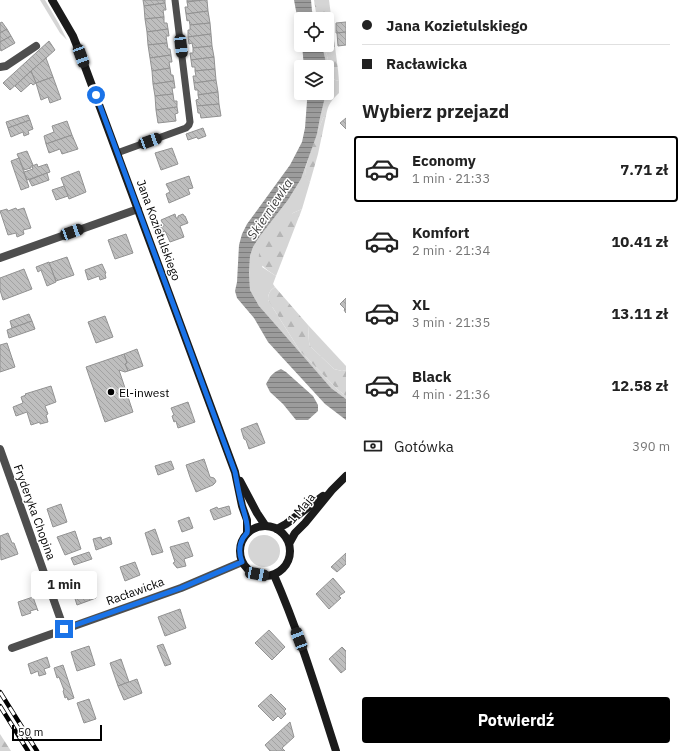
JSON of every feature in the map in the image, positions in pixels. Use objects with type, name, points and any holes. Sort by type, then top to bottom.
[{"type":"street","name":"Jana Kozietulskiego","points":[[52,0],[73,36],[235,472],[265,526]]},
{"type":"street","points":[[0,67],[6,66],[36,46]]},
{"type":"street","points":[[0,258],[138,209]]},
{"type":"street","name":"Fryderyka Chopina","points":[[0,449],[64,629]]},
{"type":"street","name":"Jana Kozietulskiego","points":[[235,472],[246,520],[247,533]]},
{"type":"street","name":"1 Maja","points":[[290,542],[332,490],[346,476]]},
{"type":"street","name":"1 Maja","points":[[277,529],[332,490]]},
{"type":"street","points":[[259,525],[271,526],[277,529],[290,542],[290,557],[287,565],[274,575],[265,576],[249,570],[242,562],[240,557],[240,545],[243,538],[252,528],[259,525]]},
{"type":"street","name":"Racławicka","points":[[12,648],[181,588],[242,562]]},
{"type":"street","points":[[274,575],[299,639],[336,751]]},
{"type":"lane","points":[[117,153],[186,128],[189,125],[190,122],[175,0]]},
{"type":"green space","points":[[40,0],[45,0],[67,40],[60,33]]},
{"type":"green space","points":[[314,0],[329,0],[331,12],[316,12]]},
{"type":"green space","points":[[334,39],[339,81],[334,79],[334,60],[328,60],[326,52],[334,52]]},
{"type":"green space","points":[[324,52],[326,52],[327,55],[328,60],[325,60]]},
{"type":"green space","points":[[334,79],[339,81],[339,93],[334,98]]},
{"type":"green space","points":[[324,100],[332,100],[317,134]]},
{"type":"green space","points":[[326,116],[310,182],[306,178],[306,166],[323,118]]},
{"type":"green space","points":[[308,160],[306,177],[310,182],[302,209],[293,213],[262,267],[276,276],[273,284],[275,287],[270,292],[268,300],[300,351],[338,390],[346,396],[346,399],[331,388],[274,325],[259,306],[250,290],[250,256],[253,247],[288,200],[301,179]]},
{"type":"green space","points":[[302,209],[276,276],[263,266],[259,260],[262,244],[293,213]]},
{"type":"green space","points":[[275,287],[308,325],[310,346],[334,369],[342,371],[346,370],[346,396],[338,390],[300,351],[268,300],[270,292]]},
{"type":"green space","points":[[308,325],[346,366],[346,370],[342,371],[334,369],[310,346]]},
{"type":"green space","points":[[261,535],[267,535],[277,542],[280,551],[279,557],[273,564],[267,567],[261,567],[251,560],[248,554],[248,548],[255,538]]},
{"type":"green space","points":[[0,734],[11,751],[0,751]]},
{"type":"water","points":[[294,0],[311,0],[312,12],[296,12]]},
{"type":"water","points":[[303,52],[324,52],[325,60],[303,60]]},
{"type":"water","name":"Skierniewka","points":[[324,100],[317,134],[301,179],[288,200],[253,247],[250,256],[250,290],[259,306],[331,388],[346,399],[346,420],[325,404],[268,342],[254,318],[237,298],[235,291],[237,282],[239,245],[242,234],[247,224],[290,165],[302,142],[305,128],[307,101]]},
{"type":"water","points":[[281,369],[313,396],[318,405],[318,411],[308,420],[296,420],[283,404],[270,392],[266,384],[272,375]]},
{"type":"building","points":[[143,0],[165,0],[165,3],[144,6]]},
{"type":"building","points":[[187,0],[203,0],[187,2]]},
{"type":"building","points":[[207,0],[208,11],[186,14],[185,7],[188,7],[187,2]]},
{"type":"building","points":[[165,3],[166,10],[163,10],[164,17],[145,19],[144,6]]},
{"type":"building","points":[[208,11],[210,23],[190,25],[189,20],[187,21],[186,14]]},
{"type":"building","points":[[164,17],[164,23],[167,23],[168,29],[147,32],[145,19]]},
{"type":"building","points":[[2,22],[7,29],[0,33],[0,23]]},
{"type":"building","points":[[346,22],[346,32],[336,33],[336,23]]},
{"type":"building","points":[[210,23],[211,34],[188,37],[190,25]]},
{"type":"building","points":[[7,29],[11,36],[0,42],[0,33]]},
{"type":"building","points":[[168,29],[169,36],[166,36],[167,43],[148,45],[147,32]]},
{"type":"building","points":[[346,32],[346,45],[338,46],[337,33]]},
{"type":"building","points":[[211,34],[212,46],[193,48],[192,43],[189,44],[188,37]]},
{"type":"building","points":[[11,36],[15,43],[1,51],[0,42]]},
{"type":"building","points":[[49,41],[55,50],[10,90],[3,83]]},
{"type":"building","points":[[167,43],[171,55],[150,58],[148,45]]},
{"type":"building","points":[[212,46],[214,57],[191,60],[190,53],[193,53],[193,48]]},
{"type":"building","points":[[171,55],[172,62],[169,62],[170,68],[152,71],[150,58]]},
{"type":"building","points":[[214,57],[215,69],[195,71],[195,67],[192,67],[191,60]]},
{"type":"building","points":[[46,58],[53,77],[36,83],[31,71]]},
{"type":"building","points":[[170,68],[174,81],[153,84],[152,71]]},
{"type":"building","points":[[215,69],[216,80],[194,83],[193,76],[196,76],[195,71]]},
{"type":"building","points":[[31,71],[36,83],[33,85],[31,83],[21,92],[15,86]]},
{"type":"building","points":[[53,77],[61,99],[50,103],[48,97],[41,100],[36,83]]},
{"type":"building","points":[[216,80],[218,92],[198,95],[198,90],[195,90],[194,83]]},
{"type":"building","points":[[174,81],[175,88],[172,88],[173,94],[155,96],[153,84]]},
{"type":"building","points":[[218,92],[219,104],[197,106],[196,100],[199,99],[198,95]]},
{"type":"building","points":[[173,94],[174,101],[177,101],[177,107],[156,110],[155,96]]},
{"type":"building","points":[[219,104],[221,116],[201,118],[200,113],[198,113],[197,106]]},
{"type":"building","points":[[177,107],[178,113],[175,114],[176,121],[158,123],[156,110]]},
{"type":"building","points":[[28,115],[30,120],[8,128],[6,122]]},
{"type":"building","points":[[346,118],[346,129],[340,123]]},
{"type":"building","points":[[30,120],[33,129],[28,131],[29,134],[24,136],[23,132],[11,137],[8,128]]},
{"type":"building","points":[[67,121],[72,135],[46,144],[44,136],[54,132],[52,126]]},
{"type":"building","points":[[203,128],[206,136],[188,140],[186,134]]},
{"type":"building","points":[[72,135],[78,149],[62,154],[60,149],[49,153],[46,144]]},
{"type":"building","points":[[172,148],[178,164],[161,170],[155,153]]},
{"type":"building","points":[[27,151],[33,165],[31,168],[24,170],[17,154]]},
{"type":"building","points":[[19,158],[29,187],[21,190],[11,161]]},
{"type":"building","points":[[37,164],[38,167],[47,164],[50,172],[27,180],[24,172],[33,169],[32,166]]},
{"type":"building","points":[[79,171],[86,192],[69,199],[61,178]]},
{"type":"building","points":[[47,173],[49,180],[32,186],[29,180]]},
{"type":"building","points":[[189,176],[193,188],[188,189],[190,194],[169,203],[166,194],[170,192],[166,184]]},
{"type":"building","points":[[64,186],[68,196],[56,200],[52,190]]},
{"type":"building","points":[[16,208],[17,210],[24,208],[31,228],[23,230],[24,234],[17,237],[16,233],[8,235],[0,211],[7,209],[8,211]]},
{"type":"building","points":[[175,214],[176,218],[178,218],[178,216],[183,214],[188,223],[180,226],[184,237],[170,242],[165,231],[160,233],[158,228],[164,226],[161,220]]},
{"type":"building","points":[[126,234],[133,253],[115,259],[108,240]]},
{"type":"building","points":[[67,257],[74,275],[56,281],[49,263]]},
{"type":"building","points":[[49,262],[56,282],[47,286],[41,270],[38,272],[36,267]]},
{"type":"building","points":[[102,264],[106,273],[106,278],[100,280],[99,276],[88,280],[85,270]]},
{"type":"building","points":[[24,269],[32,289],[3,300],[0,290],[0,278]]},
{"type":"building","points":[[346,298],[346,313],[344,310],[345,309],[340,304]]},
{"type":"building","points":[[29,314],[32,321],[12,328],[10,321]]},
{"type":"building","points":[[105,316],[113,337],[96,343],[88,322]]},
{"type":"building","points":[[32,321],[35,329],[9,338],[7,330]]},
{"type":"building","points":[[7,343],[15,367],[0,372],[0,345]]},
{"type":"building","points":[[137,349],[143,366],[128,371],[125,364],[127,363],[124,354]]},
{"type":"building","name":"El-inwest","points":[[124,354],[127,363],[125,364],[128,371],[125,372],[119,370],[133,412],[105,422],[86,367]]},
{"type":"building","points":[[51,386],[56,402],[45,406],[48,414],[46,415],[48,422],[40,424],[40,422],[31,425],[27,412],[16,416],[13,407],[23,403],[21,397],[26,395],[25,394]]},
{"type":"building","points":[[188,402],[195,422],[178,428],[176,421],[174,422],[172,416],[174,415],[171,408]]},
{"type":"building","points":[[257,423],[265,443],[249,449],[241,429]]},
{"type":"building","points":[[204,459],[210,477],[214,478],[216,481],[213,485],[196,492],[186,465]]},
{"type":"building","points":[[171,461],[174,469],[158,475],[155,466]]},
{"type":"building","points":[[61,504],[67,522],[53,527],[47,509]]},
{"type":"building","points":[[229,506],[231,514],[214,520],[210,510],[217,507],[218,509]]},
{"type":"building","points":[[189,517],[193,528],[182,532],[178,521]]},
{"type":"building","points":[[155,529],[163,552],[152,555],[145,533]]},
{"type":"building","points":[[75,531],[81,549],[65,555],[57,537]]},
{"type":"building","points":[[8,533],[18,554],[1,560],[0,536]]},
{"type":"building","points":[[101,537],[102,540],[110,537],[112,544],[96,550],[93,539]]},
{"type":"building","points":[[188,542],[193,556],[184,559],[186,566],[177,568],[173,563],[175,562],[170,547]]},
{"type":"building","points":[[89,552],[92,559],[74,565],[71,558]]},
{"type":"building","points":[[346,553],[346,564],[337,572],[331,567]]},
{"type":"building","points":[[135,562],[140,575],[125,581],[120,567]]},
{"type":"building","points":[[333,578],[345,592],[339,596],[341,598],[329,609],[316,594]]},
{"type":"building","points":[[90,579],[96,598],[77,605],[71,586]]},
{"type":"building","points":[[33,597],[38,611],[37,609],[30,611],[31,613],[22,616],[18,602]]},
{"type":"building","points":[[180,609],[186,628],[165,636],[158,617]]},
{"type":"building","points":[[269,630],[285,647],[272,660],[255,643]]},
{"type":"building","points":[[163,644],[171,664],[165,666],[157,646]]},
{"type":"building","points":[[89,646],[95,665],[77,671],[71,652]]},
{"type":"building","points":[[342,647],[346,651],[346,669],[341,673],[329,659]]},
{"type":"building","points":[[47,657],[50,667],[44,669],[46,674],[39,676],[38,671],[31,674],[28,664]]},
{"type":"building","points":[[121,659],[129,682],[118,686],[110,663]]},
{"type":"building","points":[[63,665],[74,698],[68,700],[67,697],[65,698],[64,690],[59,677],[57,678],[54,668]]},
{"type":"building","points":[[137,679],[142,693],[124,700],[118,686]]},
{"type":"building","points":[[271,694],[286,709],[284,711],[286,714],[281,719],[278,716],[273,721],[258,706]]},
{"type":"building","points":[[89,699],[96,719],[84,723],[77,703]]},
{"type":"building","points":[[290,722],[294,737],[282,748],[285,751],[270,751],[265,745]]},
{"type":"railway","points":[[0,692],[37,751]]},
{"type":"railway","points":[[0,706],[28,751]]},
{"type":"place","name":"El-inwest","points":[[111,392]]},
{"type":"route","points":[[64,629],[181,588],[242,562],[240,557],[240,545],[247,533],[246,520],[235,472],[96,95]]}]
